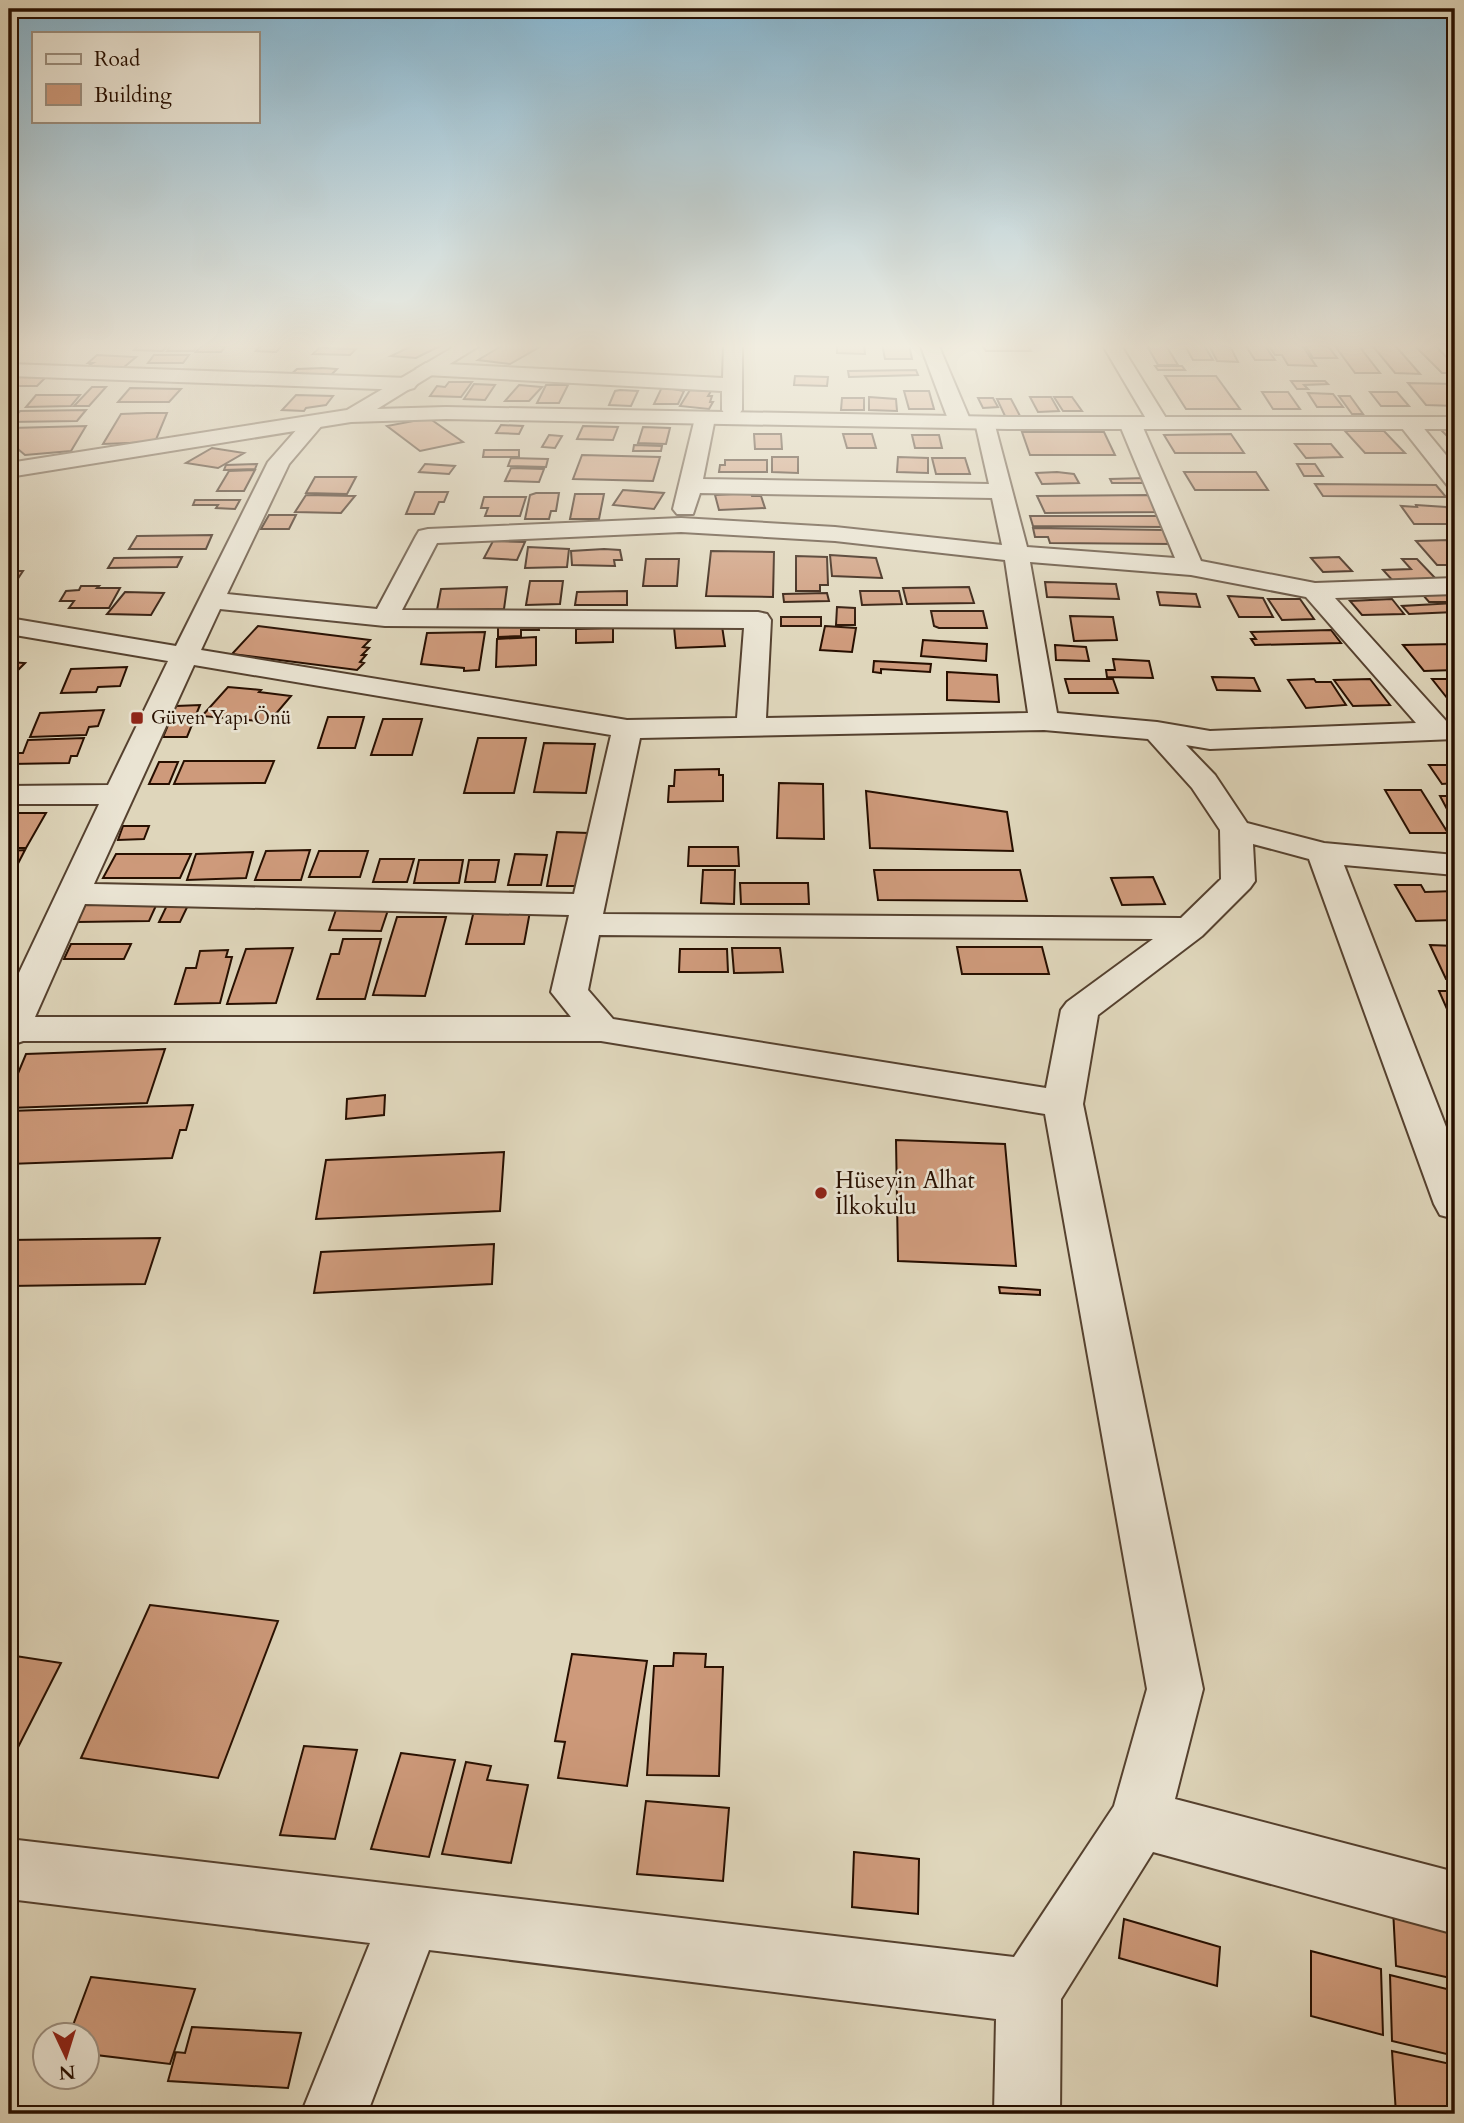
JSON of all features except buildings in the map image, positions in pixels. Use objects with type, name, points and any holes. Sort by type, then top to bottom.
[{"type":"street","points":[[9,470],[176,443]]},
{"type":"street","points":[[295,443],[279,462],[184,655],[10,1031],[601,1029],[1063,1104]]},
{"type":"street","points":[[681,524],[699,443]]},
{"type":"street","points":[[991,443],[1016,554],[1044,721]]},
{"type":"street","points":[[1139,443],[1191,567]]},
{"type":"street","points":[[1425,443],[1455,480]]},
{"type":"street","points":[[690,486],[1002,491]]},
{"type":"street","points":[[385,618],[428,536],[681,524],[835,534],[1016,554],[1191,567],[1315,591],[1455,586]]},
{"type":"street","points":[[1315,591],[1447,731]]},
{"type":"street","points":[[211,600],[385,618],[758,620],[751,727]]},
{"type":"street","points":[[9,626],[627,729],[1044,721],[1157,731],[1210,740],[1447,731]]},
{"type":"street","points":[[601,1029],[569,992],[627,729]]},
{"type":"street","points":[[1027,2114],[1029,1991],[1140,1819],[1175,1689],[1063,1104],[1080,1010],[1190,929],[1238,881],[1236,830],[1204,782],[1157,731]]},
{"type":"street","points":[[9,795],[119,794]]},
{"type":"street","points":[[1236,830],[1323,853],[1455,865]]},
{"type":"street","points":[[1323,853],[1455,1204]]},
{"type":"street","points":[[73,894],[586,914],[1190,929]]},
{"type":"street","points":[[1140,1819],[1455,1903]]},
{"type":"street","points":[[9,1869],[1029,1991]]},
{"type":"street","points":[[334,2114],[411,1917]]},
{"type":"place","name":"Güven Yapı Önü","points":[[137,718]]},
{"type":"place","name":"Hüseyin Alhat İlkokulu","points":[[821,1193]]}]
